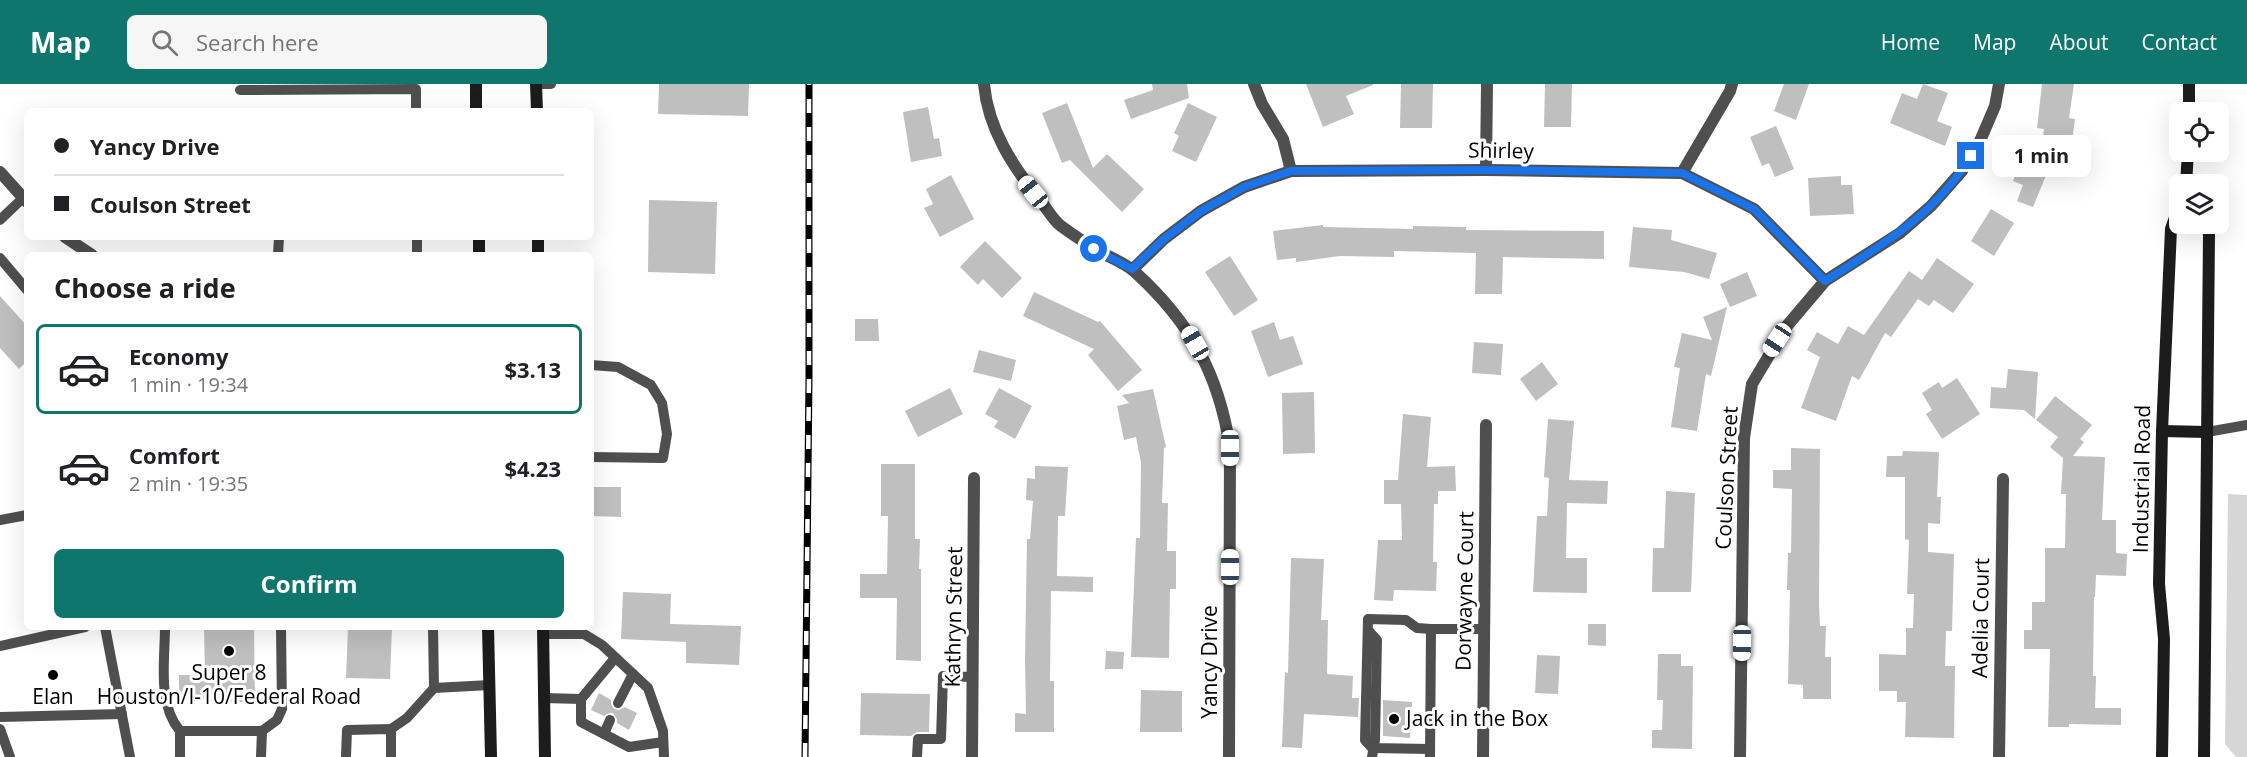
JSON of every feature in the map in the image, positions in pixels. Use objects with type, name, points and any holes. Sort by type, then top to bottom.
[{"type":"street","points":[[476,84],[476,108]]},
{"type":"street","points":[[536,84],[537,108]]},
{"type":"street","name":"Yancy Drive","points":[[984,84],[992,122],[1020,176],[1059,224],[1094,249],[1132,269],[1174,311],[1189,332],[1212,375],[1226,423],[1230,448],[1229,757]]},
{"type":"street","points":[[1254,84],[1262,104],[1283,139],[1291,171]]},
{"type":"street","points":[[1486,170],[1487,84]]},
{"type":"street","points":[[1682,173],[1732,84]]},
{"type":"street","name":"Coulson Street","points":[[1740,757],[1744,438],[1752,384],[1786,327],[1825,281],[1900,233],[1931,206],[1962,171],[1980,141],[1995,106],[1999,84]]},
{"type":"street","points":[[2188,102],[2189,84]]},
{"type":"street","name":"Shirley","points":[[1132,269],[1164,239],[1201,211],[1244,187],[1291,171],[1486,170],[1682,173],[1754,209],[1825,281]]},
{"type":"street","points":[[0,172],[24,199]]},
{"type":"street","name":"Industrial Road","points":[[2162,757],[2164,639],[2159,584],[2162,431],[2171,234]]},
{"type":"street","points":[[2204,757],[2209,234]]},
{"type":"street","points":[[70,240],[88,252]]},
{"type":"street","name":"Dorwayne Court","points":[[1483,757],[1486,425]]},
{"type":"street","points":[[2162,431],[2207,432]]},
{"type":"street","name":"Kathryn Street","points":[[972,757],[974,478]]},
{"type":"street","name":"Adelia Court","points":[[1999,757],[2003,479]]},
{"type":"street","points":[[488,630],[491,757]]},
{"type":"street","points":[[543,631],[545,757]]},
{"type":"lane","points":[[536,84],[550,84]]},
{"type":"lane","points":[[240,90],[416,89],[416,108]]},
{"type":"lane","points":[[0,220],[24,201]]},
{"type":"lane","points":[[0,258],[24,286]]},
{"type":"lane","points":[[594,365],[618,367],[651,385],[662,403],[668,434],[663,458],[594,457]]},
{"type":"lane","points":[[2207,432],[2247,425]]},
{"type":"lane","points":[[0,520],[24,515]]},
{"type":"lane","points":[[1431,629],[1430,753],[1372,752],[1365,740],[1368,624],[1406,620],[1417,628],[1484,628]]},
{"type":"lane","points":[[0,645],[71,630]]},
{"type":"lane","points":[[106,630],[130,757]]},
{"type":"lane","points":[[165,630],[166,698],[169,715],[180,731],[180,757]]},
{"type":"lane","points":[[180,731],[262,731],[278,720],[282,709],[281,630]]},
{"type":"lane","points":[[346,757],[347,730],[391,729],[407,718],[434,688],[433,630]]},
{"type":"lane","points":[[543,631],[584,634],[602,645],[648,688],[663,731],[664,757]]},
{"type":"lane","points":[[615,658],[581,699],[581,722],[629,747],[663,742]]},
{"type":"lane","points":[[618,703],[633,674]]},
{"type":"lane","points":[[918,757],[918,739],[941,739],[943,676],[972,677]]},
{"type":"lane","points":[[434,688],[490,685]]},
{"type":"lane","points":[[544,698],[581,699]]},
{"type":"lane","points":[[0,717],[122,714]]},
{"type":"lane","points":[[604,734],[610,720]]},
{"type":"lane","points":[[0,729],[10,757]]},
{"type":"lane","points":[[391,729],[391,757]]},
{"type":"lane","points":[[261,757],[262,731]]},
{"type":"shaded area","points":[[2228,494],[2247,495],[2247,757],[2236,757],[2225,744]]},
{"type":"building","points":[[659,84],[749,84],[748,116],[658,114]]},
{"type":"building","points":[[1152,84],[1187,84],[1189,98],[1131,119],[1124,100],[1153,90]]},
{"type":"building","points":[[1306,84],[1373,85],[1346,96],[1354,114],[1323,127]]},
{"type":"building","points":[[1401,84],[1433,84],[1432,128],[1400,128]]},
{"type":"building","points":[[1545,84],[1572,84],[1571,127],[1544,127]]},
{"type":"building","points":[[1784,84],[1809,84],[1796,120],[1774,111]]},
{"type":"building","points":[[1923,84],[1948,93],[1937,121],[1952,127],[1945,146],[1890,123],[1902,93],[1917,99]]},
{"type":"building","points":[[2042,84],[2074,84],[2069,118],[2075,119],[2071,148],[2042,144],[2044,129],[2037,128]]},
{"type":"building","points":[[1067,103],[1093,168],[1107,154],[1144,189],[1122,212],[1070,160],[1062,163],[1042,113]]},
{"type":"building","points":[[1188,103],[1217,117],[1196,162],[1172,151],[1179,136],[1174,133]]},
{"type":"building","points":[[928,107],[934,139],[939,138],[942,156],[911,162],[903,112]]},
{"type":"building","points":[[1776,126],[1794,169],[1775,177],[1769,163],[1762,166],[1750,137]]},
{"type":"building","points":[[2021,162],[2047,173],[2033,207],[2017,201],[2023,185],[2013,181]]},
{"type":"building","points":[[951,175],[974,219],[940,237],[924,208],[933,204],[926,189]]},
{"type":"building","points":[[1841,176],[1841,185],[1852,185],[1854,214],[1810,216],[1808,178]]},
{"type":"building","points":[[649,200],[717,202],[715,274],[648,272]]},
{"type":"building","points":[[1991,209],[2014,223],[1994,256],[1971,241]]},
{"type":"building","points":[[1323,225],[1323,227],[1413,229],[1413,226],[1466,227],[1466,230],[1604,231],[1604,259],[1503,257],[1502,294],[1475,294],[1476,253],[1394,251],[1394,257],[1340,256],[1296,262],[1296,258],[1277,260],[1273,231]]},
{"type":"building","points":[[1633,227],[1672,230],[1671,240],[1717,253],[1709,279],[1684,272],[1629,267]]},
{"type":"building","points":[[985,241],[1022,278],[1002,298],[983,279],[978,285],[960,267]]},
{"type":"building","points":[[1230,256],[1258,300],[1234,316],[1205,272]]},
{"type":"building","points":[[1937,258],[1974,284],[1953,313],[1934,300],[1929,306],[1918,299],[1891,337],[1885,333],[1859,380],[1852,376],[1836,421],[1801,408],[1820,357],[1807,350],[1817,332],[1838,344],[1848,326],[1864,335],[1909,271],[1922,280]]},
{"type":"building","points":[[1747,272],[1757,296],[1730,307],[1720,284]]},
{"type":"building","points":[[1034,292],[1100,321],[1142,370],[1118,391],[1088,355],[1094,349],[1023,316]]},
{"type":"building","points":[[0,296],[24,323],[24,364],[19,369],[0,348]]},
{"type":"building","points":[[1727,307],[1711,376],[1706,374],[1697,431],[1671,427],[1680,368],[1674,367],[1682,333],[1712,340],[1703,317]]},
{"type":"building","points":[[855,319],[878,319],[879,341],[855,341]]},
{"type":"building","points":[[1274,322],[1280,340],[1293,336],[1303,364],[1268,377],[1251,331]]},
{"type":"building","points":[[1474,342],[1503,344],[1501,375],[1472,373]]},
{"type":"building","points":[[979,350],[1016,360],[1011,381],[973,372]]},
{"type":"building","points":[[1542,362],[1558,384],[1536,401],[1520,379]]},
{"type":"building","points":[[2008,369],[2038,372],[2035,419],[2024,410],[1990,408],[1991,387],[2006,388]]},
{"type":"building","points":[[1957,378],[1980,414],[1942,439],[1926,414],[1932,410],[1922,393],[1939,382],[1942,388]]},
{"type":"building","points":[[950,388],[963,414],[918,437],[905,411]]},
{"type":"building","points":[[999,388],[1032,406],[1015,439],[994,427],[998,421],[985,414]]},
{"type":"building","points":[[1153,389],[1166,447],[1164,448],[1162,503],[1168,503],[1167,551],[1176,551],[1176,589],[1170,589],[1169,658],[1131,657],[1136,538],[1140,538],[1141,463],[1136,437],[1124,440],[1117,406],[1129,403],[1122,395]]},
{"type":"building","points":[[1314,392],[1315,453],[1283,454],[1282,393]]},
{"type":"building","points":[[2055,396],[2092,425],[2080,439],[2084,442],[2073,456],[2105,457],[2102,520],[2116,520],[2116,553],[2127,554],[2126,576],[2096,575],[2094,597],[2095,708],[2121,708],[2121,725],[2069,724],[2069,727],[2048,727],[2050,649],[2024,649],[2024,630],[2032,630],[2032,602],[2045,602],[2045,548],[2065,548],[2066,494],[2061,494],[2063,458],[2050,447],[2058,437],[2036,420]]},
{"type":"building","points":[[1403,414],[1431,417],[1427,467],[1455,466],[1456,491],[1438,491],[1438,504],[1434,504],[1433,562],[1437,562],[1436,591],[1394,590],[1393,601],[1374,600],[1378,540],[1402,540],[1401,504],[1384,504],[1384,480],[1398,480]]},
{"type":"building","points":[[1548,419],[1574,421],[1569,480],[1608,481],[1607,504],[1567,503],[1566,558],[1587,558],[1587,593],[1533,592],[1537,516],[1547,516],[1549,478],[1544,477]]},
{"type":"building","points":[[1791,448],[1820,449],[1819,605],[1820,626],[1826,626],[1825,657],[1831,657],[1831,699],[1803,699],[1803,685],[1788,684],[1790,590],[1787,590],[1788,553],[1791,553],[1792,489],[1773,488],[1773,470],[1791,470]]},
{"type":"building","points":[[1903,451],[1939,452],[1937,497],[1941,497],[1940,524],[1928,523],[1928,552],[1954,554],[1952,631],[1946,631],[1945,666],[1955,666],[1954,738],[1905,737],[1906,702],[1897,702],[1897,691],[1879,691],[1879,654],[1906,655],[1906,628],[1913,628],[1914,594],[1907,594],[1909,540],[1905,539],[1905,477],[1886,477],[1887,456],[1902,456]]},
{"type":"building","points":[[881,464],[915,464],[915,539],[920,539],[919,569],[921,569],[921,661],[896,660],[897,598],[860,598],[860,574],[887,574],[888,516],[881,516]]},
{"type":"building","points":[[1035,466],[1068,467],[1065,516],[1058,516],[1057,576],[1093,577],[1093,592],[1051,591],[1050,681],[1054,681],[1054,732],[1015,732],[1015,713],[1026,714],[1027,539],[1030,539],[1033,501],[1026,500],[1027,478],[1035,479]]},
{"type":"building","points":[[594,487],[621,487],[621,517],[594,516]]},
{"type":"building","points":[[1666,491],[1695,493],[1691,592],[1652,592],[1653,548],[1664,548]]},
{"type":"building","points":[[1291,558],[1324,559],[1321,620],[1328,620],[1327,674],[1353,676],[1352,698],[1359,698],[1358,717],[1304,714],[1302,748],[1282,747],[1285,672],[1288,673]]},
{"type":"building","points":[[623,592],[671,594],[670,624],[741,626],[739,665],[686,663],[686,642],[621,639]]},
{"type":"building","points":[[1588,624],[1606,624],[1606,646],[1588,645]]},
{"type":"building","name":"Super 8 Houston/I-10/Federal Road","points":[[204,630],[254,630],[255,702],[205,702],[205,699],[179,699],[179,675],[205,675]]},
{"type":"building","points":[[348,630],[392,630],[390,679],[346,678]]},
{"type":"building","points":[[1106,651],[1124,652],[1123,669],[1105,669]]},
{"type":"building","points":[[1658,654],[1681,654],[1681,666],[1693,666],[1692,749],[1652,748],[1652,730],[1662,730],[1663,700],[1657,700]]},
{"type":"building","points":[[1537,655],[1560,656],[1558,694],[1535,693]]},
{"type":"building","points":[[1141,690],[1182,691],[1182,732],[1140,732]]},
{"type":"building","points":[[599,693],[611,700],[614,709],[619,710],[625,707],[637,713],[629,730],[617,723],[613,713],[604,716],[591,710]]},
{"type":"building","points":[[861,693],[930,694],[929,732],[917,732],[911,736],[860,735]]},
{"type":"building","points":[[1383,700],[1412,702],[1410,738],[1383,736]]},
{"type":"railway","points":[[805,757],[809,84]]},
{"type":"place","name":"Super 8 Houston/I-10/Federal Road","points":[[229,651]]},
{"type":"place","name":"Elan","points":[[53,675]]},
{"type":"place","name":"Jack in the Box","points":[[1394,719]]},
{"type":"route","points":[[1094,249],[1132,269],[1164,239],[1201,211],[1244,187],[1291,171],[1486,170],[1682,173],[1754,209],[1825,281],[1900,233],[1931,206],[1962,171],[1971,156]]}]
